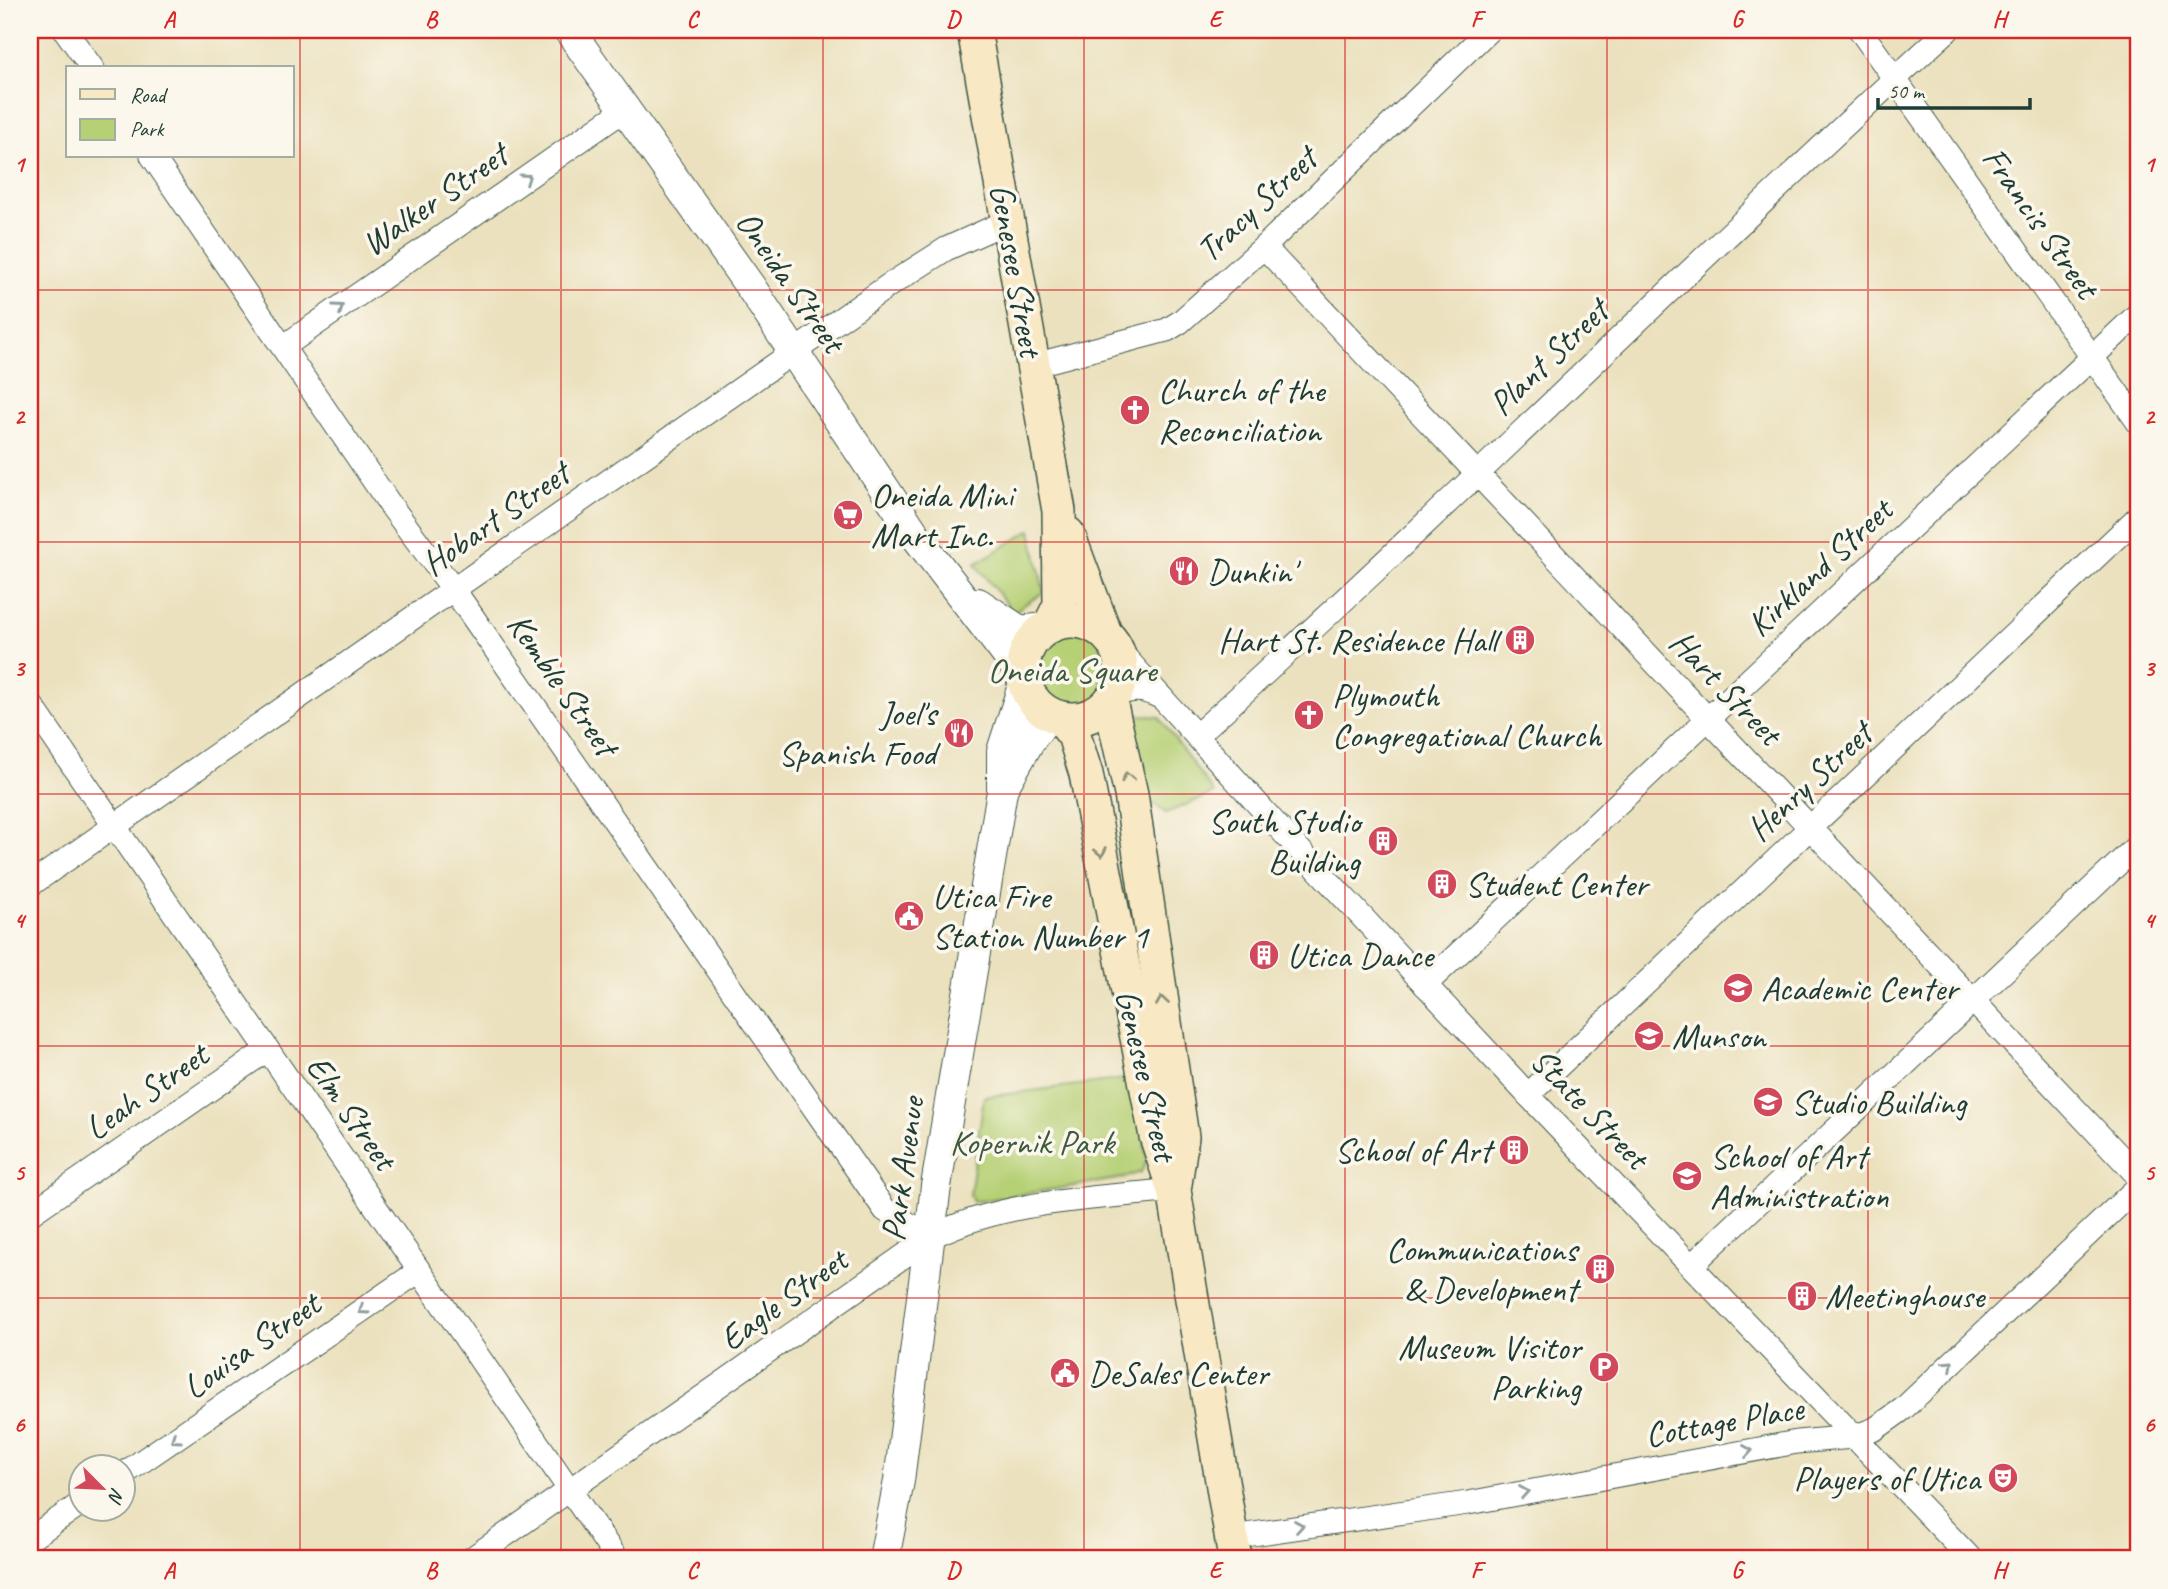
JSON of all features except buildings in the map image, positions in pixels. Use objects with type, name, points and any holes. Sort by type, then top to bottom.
[{"type":"main road","name":"Genesee Street","points":[[974,30],[1059,511],[1060,605],[1048,626]]},
{"type":"main road","name":"Genesee Street","points":[[1059,511],[1111,640]]},
{"type":"main road","points":[[1079,620],[1111,640],[1121,663],[1120,680],[1112,698],[1088,717],[1055,716],[1038,706],[1023,680],[1027,649],[1048,626],[1079,620]]},
{"type":"main road","name":"Genesee Street","points":[[1112,698],[1131,794],[1182,1137],[1174,1190]]},
{"type":"main road","name":"Genesee Street","points":[[1055,716],[1074,735],[1086,774],[1156,1136],[1174,1190],[1234,1548]]},
{"type":"street","points":[[65,30],[91,66]]},
{"type":"street","name":"Oneida Street","points":[[569,30],[947,578],[1023,680]]},
{"type":"street","name":"Tracy Street","points":[[1034,365],[1167,330],[1264,247],[1489,30]]},
{"type":"street","name":"Francis Street","points":[[1860,30],[2138,422]]},
{"type":"street","name":"Plant Street","points":[[1197,735],[1314,629],[1948,30]]},
{"type":"street","name":"Walker Street","points":[[283,347],[624,110]]},
{"type":"street","name":"Kemble Street","points":[[153,158],[391,506],[454,590],[885,1210],[931,1237]]},
{"type":"street","name":"Hobart Street","points":[[30,885],[946,249],[1008,221]]},
{"type":"street","name":"Hart Street","points":[[1264,247],[2138,1176]]},
{"type":"street","name":"Kirkland Street","points":[[1425,985],[2138,314]]},
{"type":"street","name":"Henry Street","points":[[1528,1095],[2138,517]]},
{"type":"street","name":"Oneida Street","points":[[947,578],[996,618],[1020,631],[1048,626]]},
{"type":"street","name":"State Street","points":[[1111,640],[1425,985],[1971,1559]]},
{"type":"street","name":"Park Avenue","points":[[884,1559],[899,1482],[936,1186],[1002,791],[1002,751],[1023,680]]},
{"type":"street","points":[[1112,698],[1130,688],[1146,690],[1165,699]]},
{"type":"street","name":"Elm Street","points":[[30,703],[617,1559]]},
{"type":"street","name":"Park Avenue","points":[[1002,791],[1027,744],[1055,716]]},
{"type":"street","points":[[1692,1265],[2138,845]]},
{"type":"street","name":"Leah Street","points":[[30,1214],[267,1051]]},
{"type":"street","name":"Cottage Place","points":[[1234,1548],[1797,1442],[1853,1437],[1875,1429],[1903,1409],[2138,1187]]},
{"type":"street","name":"Eagle Street","points":[[471,1559],[931,1237],[978,1217],[1044,1205],[1174,1190]]},
{"type":"street","name":"Louisa Street","points":[[136,1465],[419,1272]]},
{"type":"street","points":[[30,1539],[66,1514]]},
{"type":"green space","points":[[1031,530],[1044,592],[1013,612],[975,564]]},
{"type":"green space","name":"Oneida Square","points":[[1072,622],[1090,626],[1106,636],[1116,652],[1120,670],[1116,688],[1106,704],[1090,714],[1072,718],[1054,714],[1038,704],[1028,688],[1024,670],[1028,652],[1038,636],[1054,626]]},
{"type":"green space","points":[[1142,715],[1159,717],[1214,793],[1166,813],[1150,801],[1127,730],[1132,718]]},
{"type":"green space","name":"Kopernik Park","points":[[1133,1078],[1147,1160],[1141,1172],[1124,1178],[973,1202],[970,1195],[984,1097]]},
{"type":"place","name":"Church of the Reconciliation","points":[[1135,410]]},
{"type":"place","name":"Oneida Mini Mart Inc.","points":[[848,515]]},
{"type":"place","name":"Dunkin'","points":[[1184,571]]},
{"type":"place","name":"Hart St. Residence Hall","points":[[1520,640]]},
{"type":"place","name":"Plymouth Congregational Church","points":[[1309,715]]},
{"type":"place","name":"Joel's Spanish Food","points":[[959,733]]},
{"type":"place","name":"South Studio Building","points":[[1383,841]]},
{"type":"place","name":"Student Center","points":[[1442,884]]},
{"type":"place","name":"Utica Fire Station Number 1","points":[[909,916]]},
{"type":"place","name":"Utica Dance","points":[[1264,955]]},
{"type":"place","name":"Academic Center","points":[[1738,988]]},
{"type":"place","name":"Munson","points":[[1649,1036]]},
{"type":"place","name":"Studio Building","points":[[1768,1102]]},
{"type":"place","name":"School of Art","points":[[1514,1150]]},
{"type":"place","name":"School of Art Administration","points":[[1687,1176]]},
{"type":"place","name":"Communications & Development","points":[[1600,1269]]},
{"type":"place","name":"Meetinghouse","points":[[1802,1296]]},
{"type":"place","name":"Museum Visitor Parking","points":[[1604,1367]]},
{"type":"place","name":"DeSales Center","points":[[1065,1373]]},
{"type":"place","name":"Players of Utica","points":[[2003,1478]]}]
